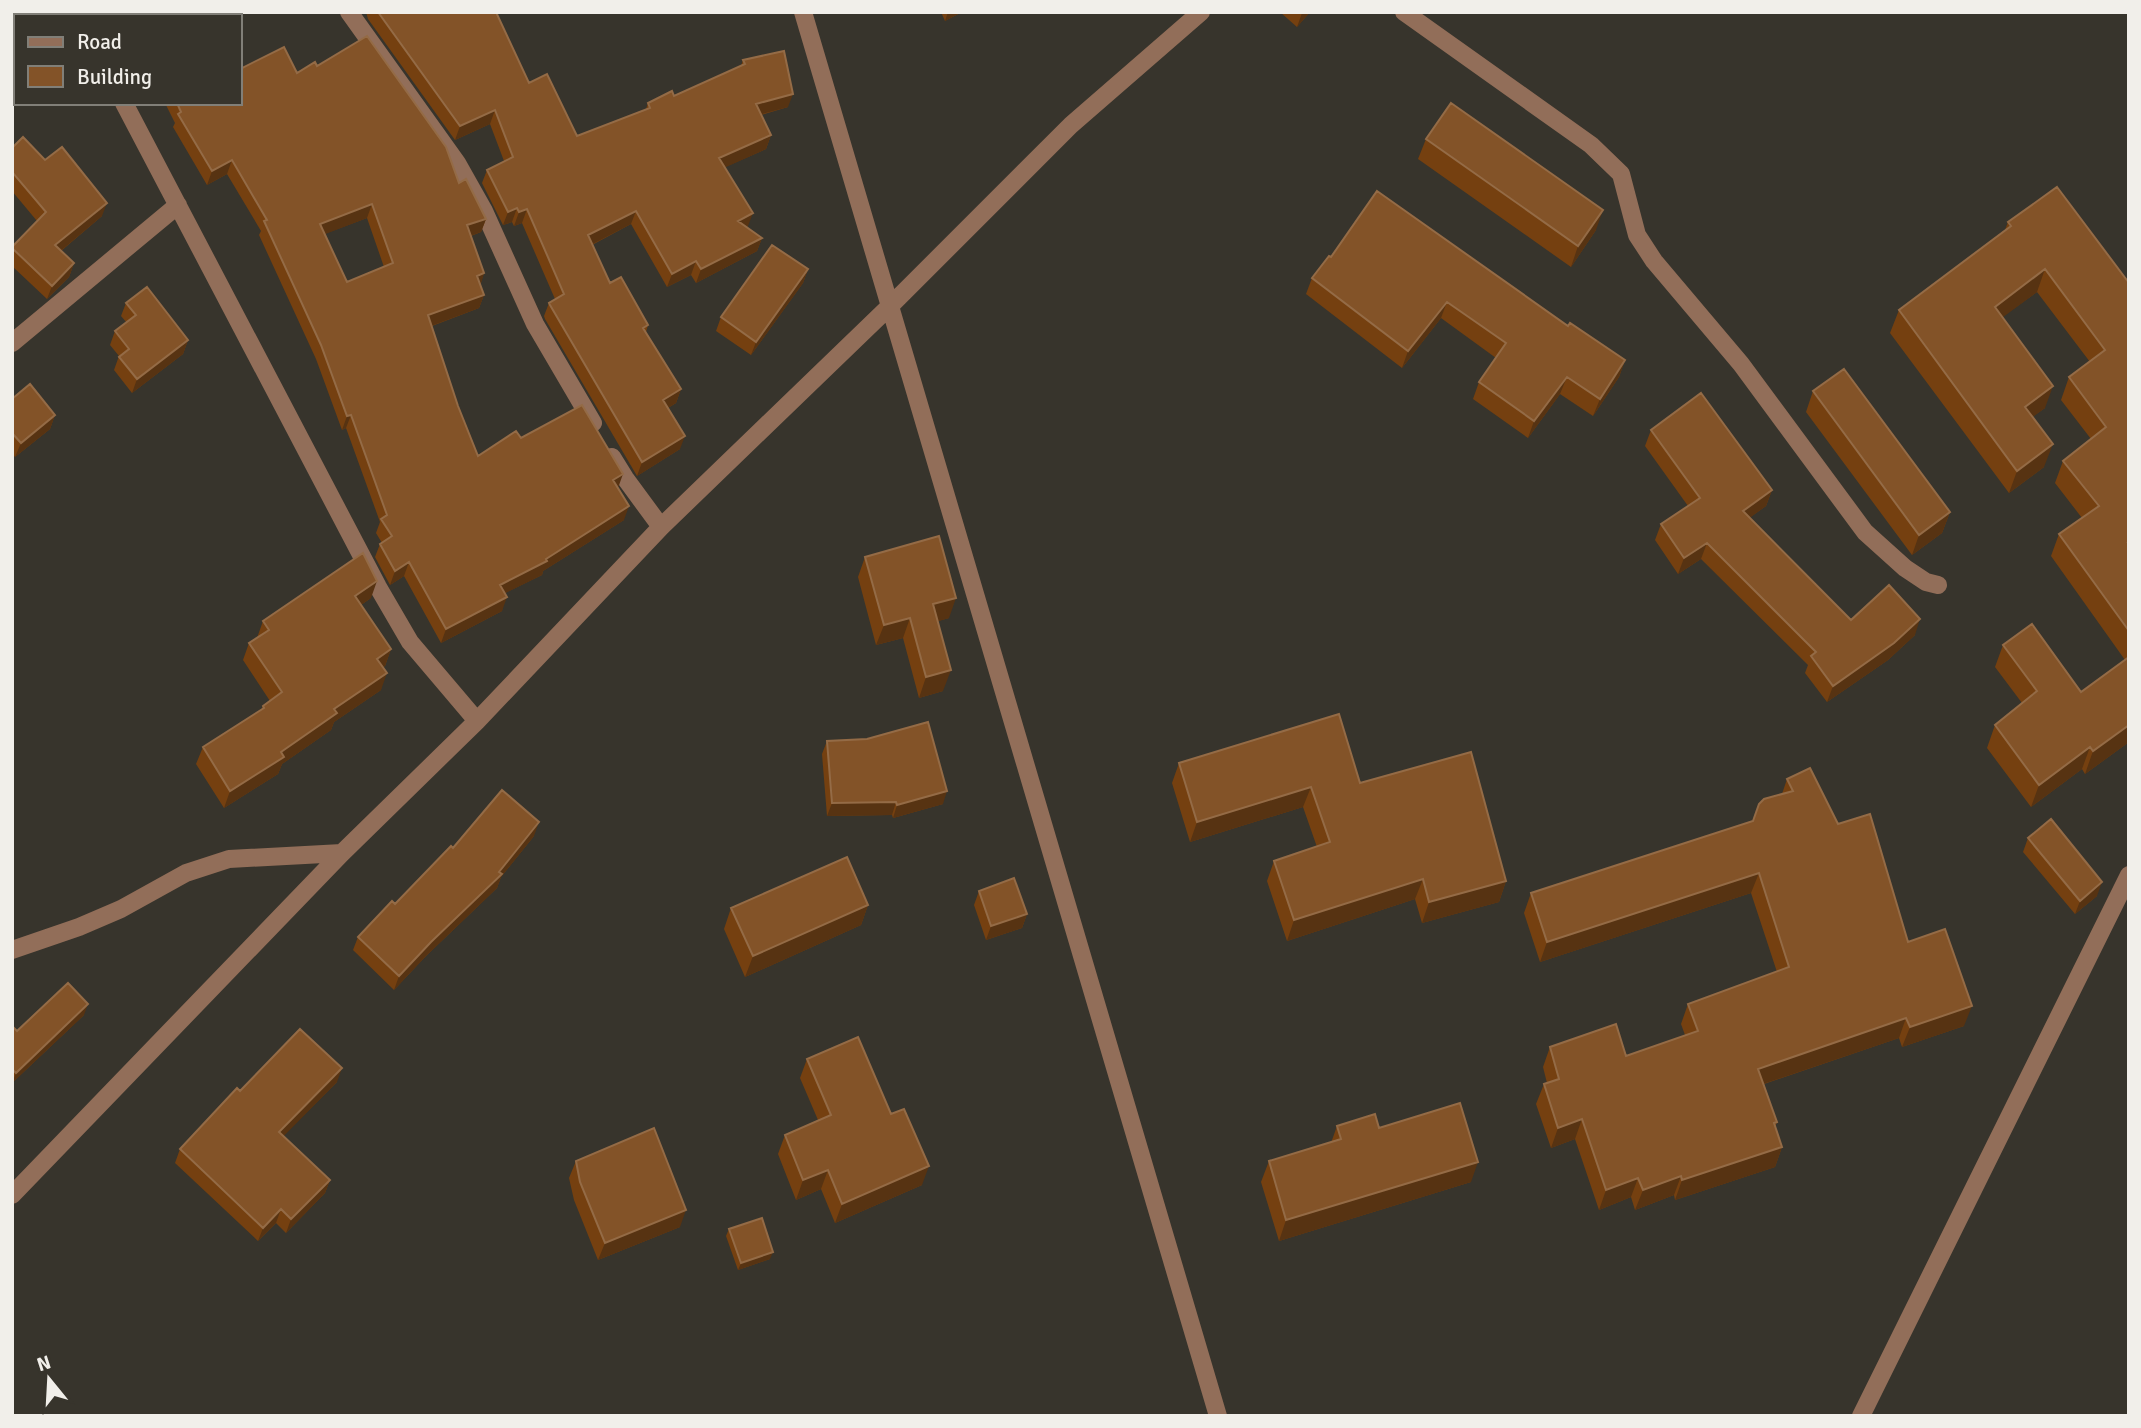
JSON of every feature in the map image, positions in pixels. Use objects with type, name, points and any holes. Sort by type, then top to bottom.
[{"type":"street","points":[[349,12],[457,163],[484,211],[535,324],[625,478],[661,527]]},
{"type":"street","points":[[803,12],[1218,1416]]},
{"type":"street","points":[[12,1195],[342,853],[477,721],[661,527],[891,305],[1071,125],[1201,12]]},
{"type":"street","points":[[1404,12],[1591,145],[1621,174],[1637,235],[1654,261],[1741,364],[1865,531],[1905,568],[1926,582],[1938,585]]},
{"type":"street","points":[[125,105],[384,598],[410,642],[477,721]]},
{"type":"street","points":[[12,343],[178,205]]},
{"type":"street","points":[[12,950],[79,927],[121,909],[186,873],[229,859],[342,853]]},
{"type":"street","points":[[1861,1416],[2129,875]]},
{"type":"building","points":[[115,12],[183,14],[116,14]]},
{"type":"building","points":[[378,12],[496,12],[529,83],[547,74],[577,136],[650,108],[648,103],[672,91],[674,96],[745,64],[743,60],[784,51],[793,94],[756,104],[771,135],[719,158],[753,213],[738,221],[762,238],[701,269],[696,261],[672,274],[636,211],[588,235],[610,283],[621,277],[648,325],[643,328],[681,389],[663,400],[685,436],[642,462],[549,303],[564,294],[527,209],[519,212],[517,208],[508,212],[487,170],[513,157],[495,110],[460,126]]},
{"type":"building","points":[[367,36],[446,147],[459,183],[466,179],[486,219],[467,225],[484,273],[477,276],[484,295],[428,315],[458,406],[478,456],[516,431],[521,438],[582,405],[623,474],[613,480],[629,506],[546,559],[547,561],[500,585],[507,597],[446,629],[409,562],[395,571],[380,544],[392,536],[381,519],[387,515],[351,415],[347,416],[321,345],[264,221],[267,220],[232,160],[212,171],[178,114],[181,112],[178,105],[242,105],[242,68],[284,47],[297,73],[315,62],[317,66]],"holes":[[[372,204],[393,263],[347,282],[320,224]]]},
{"type":"building","points":[[1451,103],[1603,210],[1578,246],[1426,139]]},
{"type":"building","points":[[23,137],[45,160],[62,147],[107,203],[55,245],[74,263],[52,286],[12,248],[46,212],[12,172],[12,148]]},
{"type":"building","points":[[2057,187],[2129,283],[2129,631],[2059,534],[2099,506],[2063,461],[2106,427],[2069,377],[2105,350],[2045,269],[1995,307],[2053,386],[2025,407],[2053,444],[2017,471],[1899,310],[2011,226],[2008,222]]},
{"type":"building","points":[[1377,191],[1568,326],[1570,323],[1625,360],[1600,399],[1567,377],[1534,421],[1479,382],[1506,343],[1447,302],[1408,351],[1312,278],[1329,256],[1331,257]]},
{"type":"building","points":[[772,245],[808,269],[756,342],[721,317]]},
{"type":"building","points":[[147,287],[188,340],[137,379],[119,357],[129,349],[115,331],[136,315],[126,303]]},
{"type":"building","points":[[1844,369],[1950,512],[1919,535],[1813,391]]},
{"type":"building","points":[[30,384],[55,415],[21,443],[12,433],[12,399]]},
{"type":"building","points":[[1701,393],[1772,490],[1743,511],[1851,620],[1889,585],[1920,619],[1894,643],[1833,686],[1811,656],[1816,652],[1707,543],[1684,558],[1661,524],[1700,498],[1651,430]]},
{"type":"building","points":[[939,536],[956,598],[933,604],[951,670],[926,677],[910,618],[884,625],[865,557]]},
{"type":"building","points":[[363,553],[377,581],[355,596],[391,649],[377,659],[387,673],[334,709],[337,713],[281,752],[284,757],[230,791],[203,747],[264,708],[263,706],[282,692],[249,643],[269,630],[263,621]]},
{"type":"building","points":[[2032,624],[2081,692],[2129,657],[2129,725],[2093,751],[2090,747],[2039,785],[1995,725],[2037,691],[2003,645]]},
{"type":"building","points":[[1339,714],[1360,783],[1471,752],[1506,881],[1429,902],[1423,879],[1294,920],[1274,861],[1330,842],[1311,787],[1197,822],[1179,763]]},
{"type":"building","points":[[928,722],[947,791],[897,805],[896,802],[832,803],[827,741],[867,739]]},
{"type":"building","points":[[1810,768],[1838,824],[1870,814],[1908,942],[1945,929],[1972,1006],[1910,1027],[1906,1018],[1758,1069],[1777,1122],[1774,1123],[1782,1147],[1682,1180],[1681,1176],[1643,1190],[1638,1178],[1606,1190],[1582,1119],[1558,1128],[1544,1084],[1559,1079],[1550,1047],[1616,1024],[1626,1056],[1698,1031],[1688,1004],[1789,967],[1759,873],[1547,942],[1531,893],[1753,821],[1759,804],[1764,799],[1793,791],[1787,779]]},
{"type":"building","points":[[502,790],[539,822],[499,872],[502,874],[399,976],[358,937],[392,901],[395,904],[451,846],[453,848]]},
{"type":"building","points":[[2051,819],[2102,882],[2080,901],[2028,838]]},
{"type":"building","points":[[847,857],[868,905],[753,956],[731,908]]},
{"type":"building","points":[[1014,878],[1027,914],[991,926],[979,891]]},
{"type":"building","points":[[68,983],[88,1004],[16,1073],[12,1069],[12,1026],[17,1031]]},
{"type":"building","points":[[300,1029],[342,1068],[279,1132],[330,1180],[291,1219],[281,1209],[263,1228],[180,1149],[237,1088],[240,1091]]},
{"type":"building","points":[[858,1037],[891,1114],[904,1109],[929,1166],[842,1204],[828,1170],[803,1180],[785,1135],[831,1115],[807,1059]]},
{"type":"building","points":[[1460,1103],[1478,1162],[1286,1220],[1269,1161],[1341,1139],[1337,1126],[1375,1114],[1379,1128]]},
{"type":"building","points":[[654,1128],[686,1210],[605,1243],[580,1182],[576,1161]]},
{"type":"building","points":[[762,1218],[773,1252],[741,1263],[729,1229]]}]
